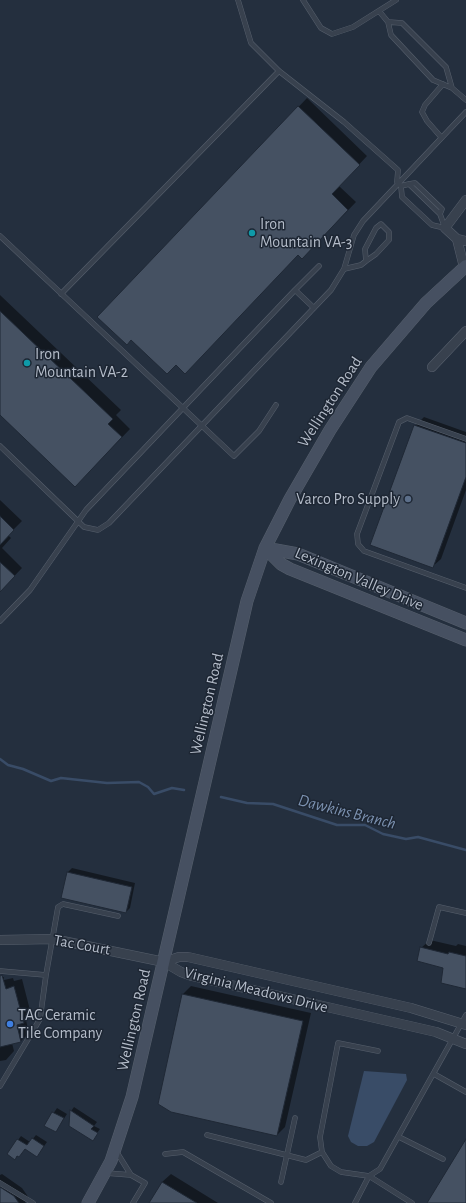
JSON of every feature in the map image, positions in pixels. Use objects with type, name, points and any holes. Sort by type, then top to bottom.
[{"type":"main road","name":"Wellington Road","points":[[88,1203],[106,1173],[116,1150],[132,1097],[247,601],[265,548],[311,462],[346,404],[371,367],[410,321],[465,266]]},
{"type":"main road","name":"Lexington Valley Drive","points":[[265,548],[298,554],[466,623]]},
{"type":"main road","name":"Lexington Valley Drive","points":[[265,548],[281,564],[290,569],[466,640]]},
{"type":"street","points":[[465,266],[462,240],[445,228],[466,200]]},
{"type":"street","points":[[432,368],[466,331]]},
{"type":"street","name":"Tac Court","points":[[0,940],[53,939],[164,962]]},
{"type":"street","name":"Virginia Meadows Drive","points":[[164,962],[179,957],[188,957],[464,1021]]},
{"type":"street","name":"Virginia Meadows Drive","points":[[164,962],[181,972],[192,976],[436,1032],[466,1044]]},
{"type":"lane","points":[[238,0],[251,44],[279,71],[344,122],[364,142],[398,170],[402,197],[432,225],[445,228]]},
{"type":"lane","points":[[303,0],[321,28],[332,34],[353,27],[396,0]]},
{"type":"lane","points":[[380,11],[388,22],[391,35],[433,80],[452,88],[466,100]]},
{"type":"lane","points":[[388,22],[402,23],[446,67],[452,88]]},
{"type":"lane","points":[[61,294],[279,71]]},
{"type":"lane","points":[[441,137],[427,121],[422,112],[425,105],[443,84]]},
{"type":"lane","points":[[0,446],[84,527],[92,530],[98,530],[110,523],[331,290],[344,269],[354,235],[374,207],[399,184],[441,137],[466,112]]},
{"type":"lane","points":[[399,184],[408,184],[440,214],[445,228]]},
{"type":"lane","points":[[344,269],[361,265],[376,254],[389,240],[389,232],[380,224],[376,228],[365,249],[366,261]]},
{"type":"lane","points":[[0,236],[234,456],[259,431],[276,405]]},
{"type":"lane","points":[[0,621],[30,590],[77,520],[182,408],[319,266]]},
{"type":"lane","points":[[295,290],[314,308]]},
{"type":"lane","points":[[466,439],[408,418],[399,422],[357,534],[358,544],[364,551],[466,588]]},
{"type":"lane","points":[[0,1086],[40,1019],[58,907],[60,905],[118,916]]},
{"type":"lane","points":[[429,943],[439,906],[466,913]]},
{"type":"lane","points":[[0,971],[46,975]]},
{"type":"lane","points":[[355,1203],[369,1176],[380,1169],[464,1021]]},
{"type":"lane","points":[[378,1051],[338,1043],[320,1137],[322,1152],[331,1166],[341,1172],[369,1176],[412,1203]]},
{"type":"lane","points":[[434,1074],[466,1092]]},
{"type":"lane","points":[[281,1182],[295,1118]]},
{"type":"lane","points":[[207,1135],[306,1160],[322,1152]]},
{"type":"lane","points":[[399,1136],[443,1160]]},
{"type":"lane","points":[[116,1150],[131,1175]]},
{"type":"lane","points":[[165,1154],[183,1152],[270,1203]]},
{"type":"lane","points":[[106,1173],[131,1175],[145,1183],[133,1203]]},
{"type":"lane","points":[[0,1183],[33,1203]]},
{"type":"water","points":[[364,1071],[406,1074],[407,1080],[374,1142],[367,1146],[358,1146],[351,1142],[348,1136]]},
{"type":"building","name":"Iron Mountain VA-3","points":[[298,106],[360,165],[332,194],[348,210],[302,259],[298,255],[185,374],[176,365],[167,374],[131,340],[127,345],[97,317]]},
{"type":"building","name":"Iron Mountain VA-2","points":[[0,311],[113,419],[108,424],[122,437],[75,487],[0,415]]},
{"type":"building","points":[[414,425],[466,443],[466,477],[433,568],[370,545]]},
{"type":"building","points":[[0,516],[14,530],[0,545]]},
{"type":"building","points":[[0,562],[15,576],[0,592]]},
{"type":"building","points":[[67,872],[132,887],[126,913],[61,898]]},
{"type":"building","points":[[420,947],[448,954],[449,952],[466,956],[466,989],[441,983],[443,968],[417,961]]},
{"type":"building","name":"TAC Ceramic Tile Company","points":[[2,975],[6,989],[14,986],[24,1023],[17,1025],[21,1042],[0,1047],[0,976]]},
{"type":"building","points":[[182,994],[303,1021],[277,1136],[171,1112],[158,1104]]},
{"type":"building","points":[[70,1110],[94,1126],[91,1129],[98,1133],[93,1141],[69,1126]]},
{"type":"building","points":[[52,1112],[64,1118],[56,1132],[44,1126]]},
{"type":"building","points":[[32,1138],[44,1146],[37,1157],[25,1149],[19,1157],[17,1156],[15,1160],[7,1154],[17,1139],[27,1145]]},
{"type":"building","points":[[466,1139],[466,1203],[427,1203]]},
{"type":"building","points":[[162,1182],[197,1203],[149,1203]]},
{"type":"building","points":[[0,1187],[14,1196],[19,1203],[0,1203]]},
{"type":"waterway","name":"Dawkins Branch","points":[[0,759],[8,765],[23,769],[51,781],[61,778],[107,783],[139,782],[148,787],[154,794],[172,788],[184,790]]},
{"type":"waterway","name":"Dawkins Branch","points":[[221,797],[247,803],[273,804],[337,825],[365,825],[383,834],[406,839],[418,837],[466,850]]},
{"type":"place","name":"Iron Mountain VA-3","points":[[252,233]]},
{"type":"place","name":"Iron Mountain VA-2","points":[[27,363]]},
{"type":"place","name":"Varco Pro Supply","points":[[408,499]]},
{"type":"place","name":"TAC Ceramic Tile Company","points":[[10,1024]]}]
